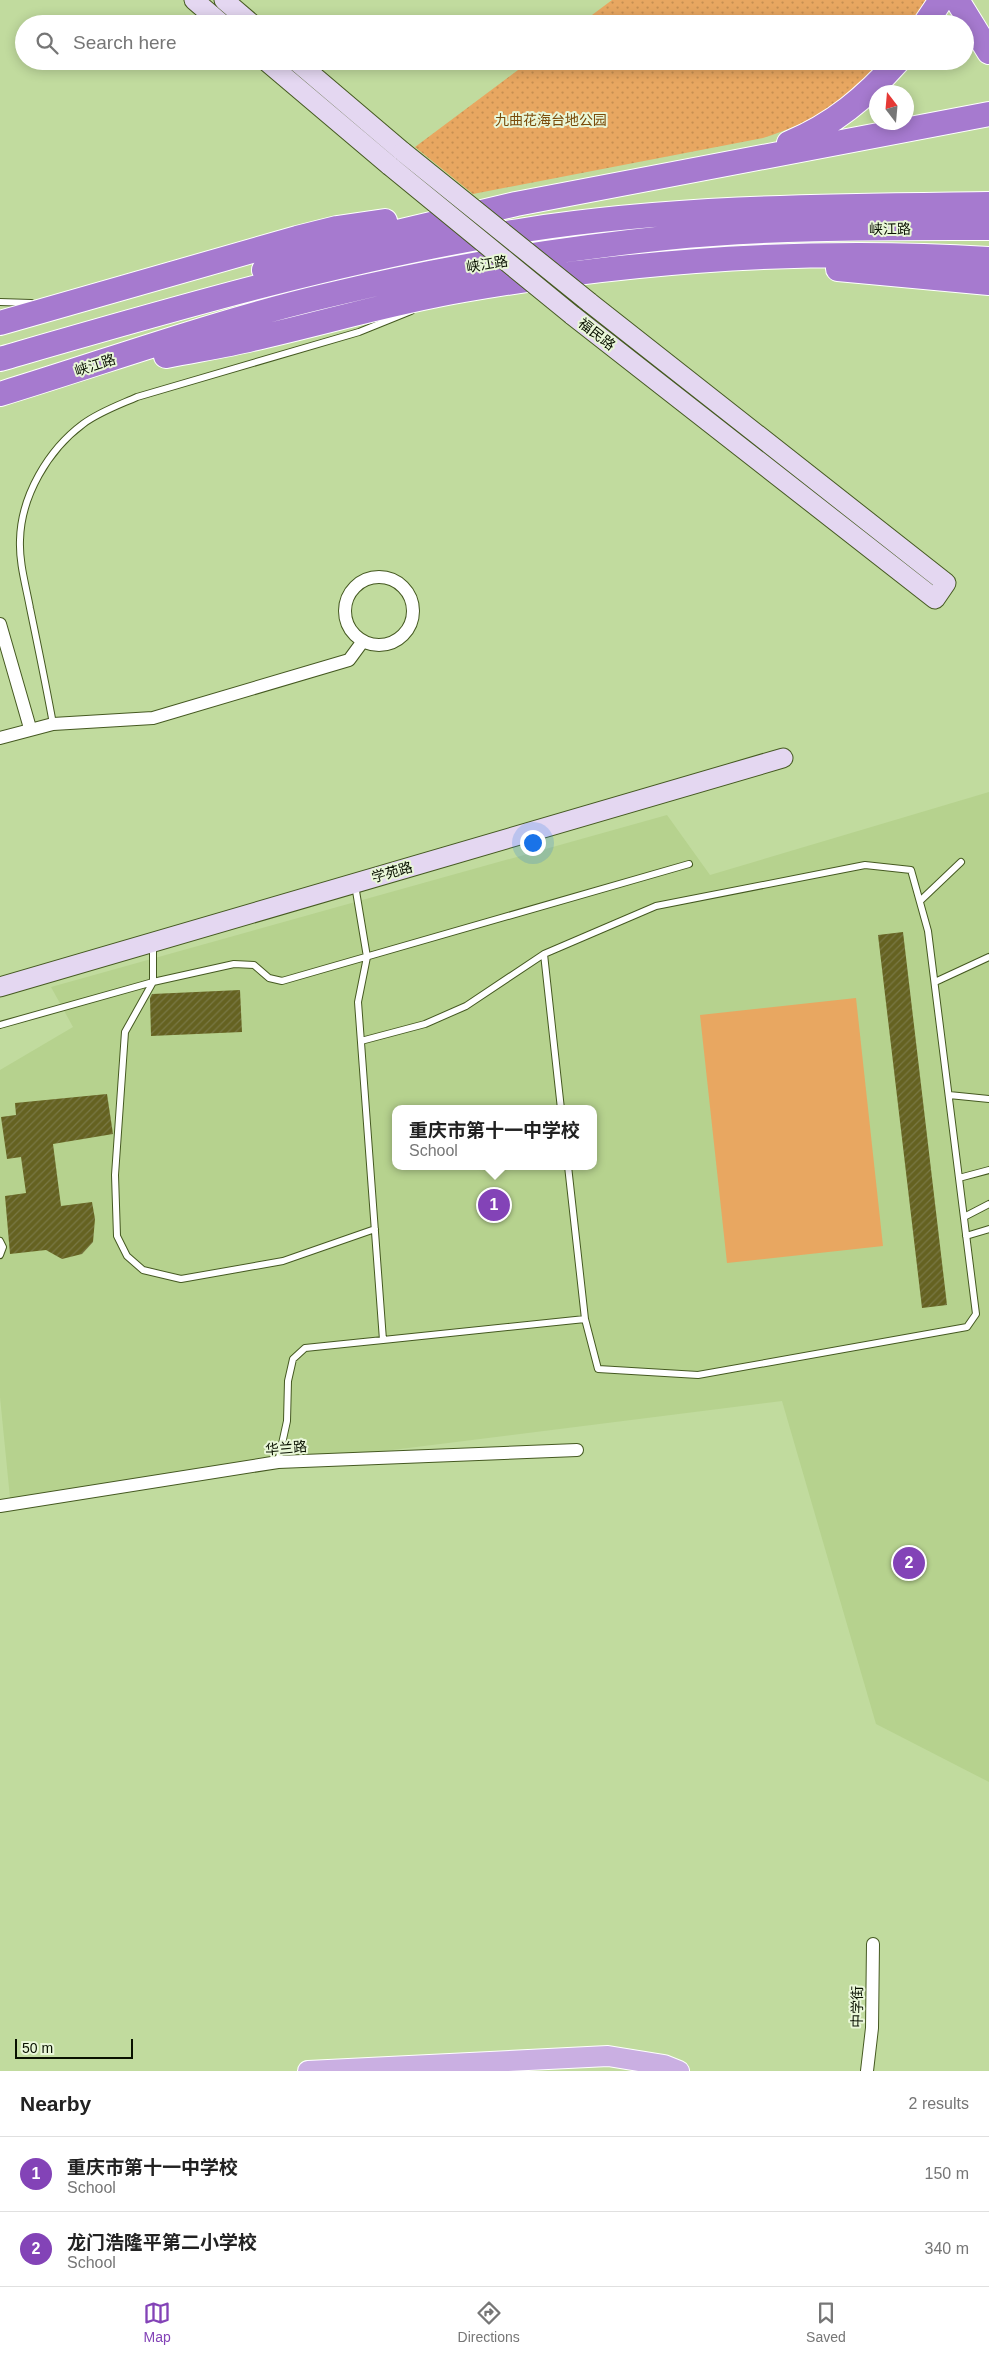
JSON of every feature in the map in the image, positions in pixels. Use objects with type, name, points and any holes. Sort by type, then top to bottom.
[{"type":"highway","points":[[931,15],[941,0]]},
{"type":"highway","points":[[946,0],[955,15]]},
{"type":"highway","points":[[957,0],[966,15]]},
{"type":"highway","points":[[974,28],[989,52]]},
{"type":"highway","points":[[974,46],[989,70]]},
{"type":"highway","points":[[708,168],[778,148],[803,137],[847,111],[873,89],[890,70]]},
{"type":"highway","points":[[96,332],[252,274],[309,255],[364,240],[516,204],[989,114]]},
{"type":"highway","points":[[0,323],[337,228],[516,204]]},
{"type":"highway","name":"峡江路","points":[[0,394],[248,316],[325,296],[460,268],[667,238],[882,217],[989,204]]},
{"type":"highway","name":"峡江路","points":[[0,359],[317,271],[443,244],[518,231],[662,214],[735,210],[882,217],[989,228]]},
{"type":"highway","points":[[61,375],[251,340],[462,290],[608,269],[737,260],[915,255],[989,259]]},
{"type":"highway","points":[[737,260],[989,283]]},
{"type":"main road","points":[[194,0],[212,15]]},
{"type":"main road","points":[[224,0],[242,15]]},
{"type":"main road","name":"福民路","points":[[277,70],[390,166],[572,315],[935,599],[946,583],[589,302],[403,152],[307,70]]},
{"type":"main road","name":"学苑路","points":[[0,987],[783,758]]},
{"type":"main road","points":[[308,2071],[608,2056],[664,2065],[679,2071]]},
{"type":"street","points":[[388,578],[397,582],[409,595],[412,604],[412,621],[403,636],[388,644],[380,645],[363,642],[350,630],[346,621],[345,612],[349,595],[355,588],[370,579],[388,578]]},
{"type":"street","points":[[0,624],[30,728]]},
{"type":"street","points":[[0,738],[30,728],[53,724],[153,718],[349,660],[363,642]]},
{"type":"street","name":"华兰路","points":[[0,1506],[278,1462],[577,1450]]},
{"type":"street","name":"中学街","points":[[867,2071],[872,2028],[873,1944]]},
{"type":"lane","points":[[428,304],[462,290]]},
{"type":"lane","points":[[51,300],[107,292]]},
{"type":"lane","points":[[0,302],[24,304],[42,301]]},
{"type":"lane","points":[[53,724],[22,568],[20,540],[24,515],[32,490],[43,467],[61,443],[84,423],[108,409],[138,397],[359,332],[420,308]]},
{"type":"lane","points":[[920,901],[961,862]]},
{"type":"lane","points":[[0,1025],[152,982],[234,964],[254,965],[269,978],[282,982],[689,864]]},
{"type":"lane","points":[[361,1042],[425,1024],[466,1006],[544,954],[656,906],[866,865],[911,870],[928,931],[976,1314],[967,1327],[698,1375],[598,1369],[585,1319],[568,1170]]},
{"type":"lane","points":[[354,883],[367,957],[358,1002],[383,1340]]},
{"type":"lane","points":[[153,942],[152,982],[125,1032],[115,1174],[117,1236],[127,1256],[143,1270],[180,1279],[283,1261],[375,1229]]},
{"type":"lane","points":[[544,954],[561,1105]]},
{"type":"lane","points":[[935,982],[989,957]]},
{"type":"lane","points":[[949,1095],[989,1098]]},
{"type":"lane","points":[[959,1178],[989,1170]]},
{"type":"lane","points":[[964,1217],[989,1204]]},
{"type":"lane","points":[[966,1236],[989,1229]]},
{"type":"lane","points":[[0,1241],[3,1246],[0,1255]]},
{"type":"lane","points":[[278,1462],[286,1421],[288,1381],[292,1359],[305,1348],[585,1319]]},
{"type":"shaded area","points":[[989,792],[989,1782],[876,1724],[782,1401],[10,1498],[0,1397],[0,1070],[73,1027],[51,987],[667,815],[710,875]]},
{"type":"green space","points":[[612,0],[928,0],[919,15],[592,15]]},
{"type":"green space","name":"九曲花海台地公园","points":[[518,70],[875,70],[857,88],[829,109],[798,125],[763,138],[473,194],[415,147]]},
{"type":"green space","points":[[856,998],[883,1246],[727,1263],[700,1015]]},
{"type":"building","points":[[903,932],[947,1305],[922,1308],[878,935]]},
{"type":"building","points":[[240,990],[242,1032],[151,1036],[150,998],[152,994]]},
{"type":"building","points":[[107,1094],[113,1134],[53,1144],[61,1206],[92,1202],[95,1219],[93,1242],[82,1254],[62,1259],[46,1250],[10,1254],[5,1196],[26,1193],[21,1157],[7,1159],[1,1117],[16,1115],[15,1103]]},
{"type":"place","name":"重庆市第十一中学校","points":[[494,1205]]},
{"type":"place","name":"龙门浩隆平第二小学校","points":[[909,1563]]}]
